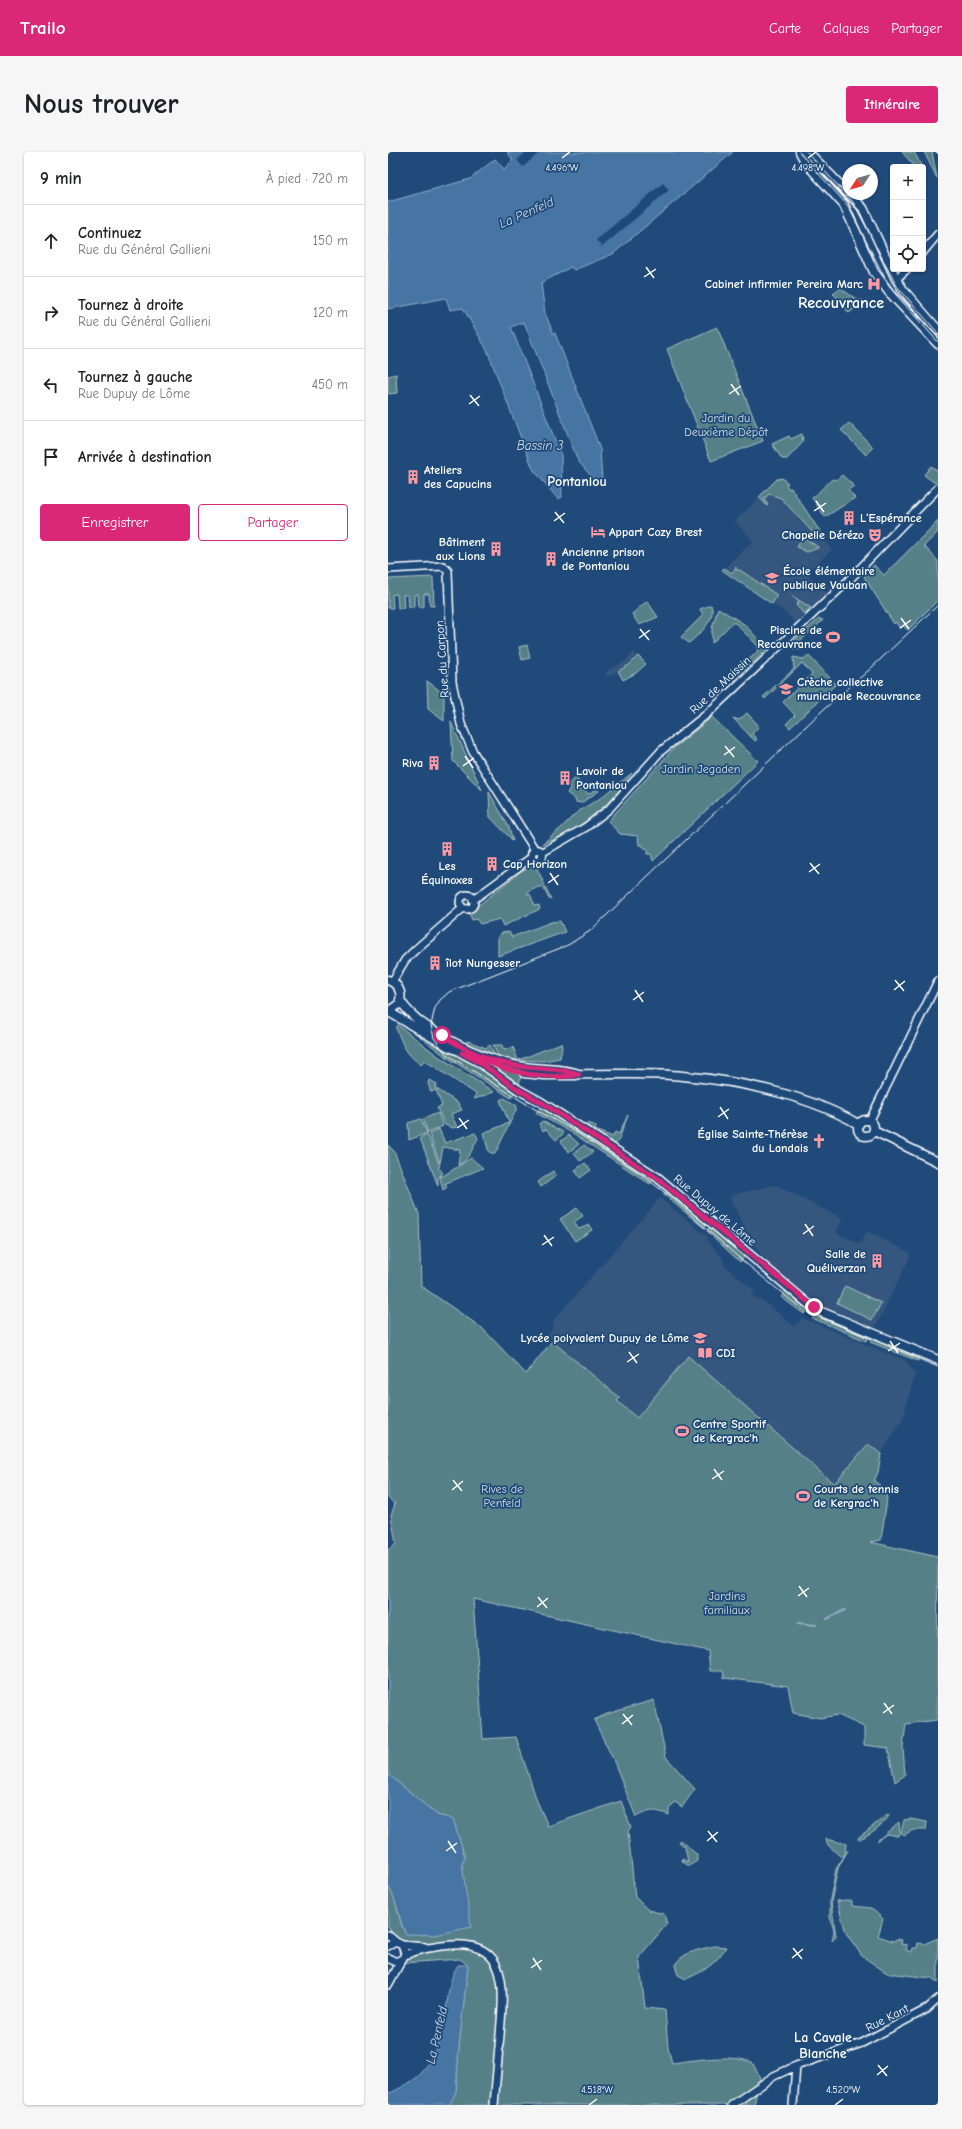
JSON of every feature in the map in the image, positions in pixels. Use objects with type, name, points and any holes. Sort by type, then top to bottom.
[{"type":"main road","points":[[800,152],[810,167],[838,197],[847,212],[873,270],[883,284],[938,344]]},
{"type":"main road","points":[[808,152],[842,186]]},
{"type":"main road","points":[[855,200],[863,208],[870,221],[896,279],[904,291],[938,330]]},
{"type":"main road","points":[[847,212],[858,204]]},
{"type":"main road","points":[[883,284],[896,279]]},
{"type":"main road","points":[[388,1012],[396,1008],[400,1000],[400,990],[390,981]]},
{"type":"main road","points":[[400,1000],[406,1009],[417,1020],[452,1042],[481,1055],[524,1067],[566,1070],[579,1074]]},
{"type":"main road","points":[[388,1012],[462,1053],[500,1067],[524,1073],[544,1075],[682,1075],[732,1083],[796,1098],[858,1124]]},
{"type":"main road","name":"Rue Dupuy de Lôme","points":[[462,1053],[479,1062],[519,1090],[541,1102],[657,1178],[806,1302],[819,1311],[938,1360]]},
{"type":"main road","points":[[863,1120],[870,1120],[874,1125],[874,1131],[869,1136],[863,1136],[858,1130],[858,1124],[863,1120]]},
{"type":"main road","points":[[874,1131],[938,1162]]},
{"type":"street","points":[[926,248],[938,234]]},
{"type":"street","points":[[896,279],[904,272]]},
{"type":"street","name":"Rue de Maissin","points":[[543,852],[586,827],[609,810],[661,751],[707,714],[848,581],[938,488]]},
{"type":"street","name":"Rue du Carpon","points":[[388,569],[445,567],[448,571],[452,682],[461,724],[473,752],[535,850]]},
{"type":"street","points":[[473,900],[532,857],[532,853],[535,850],[539,849],[543,852],[540,860],[536,860],[532,857]]},
{"type":"street","points":[[390,981],[415,950],[463,908],[471,908],[474,904],[473,900],[468,895],[462,897],[460,904],[463,908]]},
{"type":"street","points":[[870,1120],[938,981]]},
{"type":"street","points":[[388,1935],[399,1944],[403,1957],[388,1985]]},
{"type":"street","points":[[388,1946],[399,1944],[431,1948]]},
{"type":"street","points":[[388,1958],[396,1962],[403,1957],[431,1948],[456,1945],[471,1946],[489,1956],[498,1968],[503,1989],[494,2105]]},
{"type":"street","name":"Rue Kant","points":[[732,2105],[774,2076],[796,2066],[862,2043],[927,2009],[938,1999]]},
{"type":"street","points":[[793,2105],[796,2066]]},
{"type":"shaded area","points":[[780,478],[785,479],[788,483],[786,484],[789,489],[791,488],[832,550],[807,572],[827,594],[795,623],[786,613],[722,570],[753,541],[735,521]]},
{"type":"shaded area","points":[[634,652],[638,656],[628,665],[607,677],[605,672],[625,661]]},
{"type":"shaded area","points":[[775,1185],[843,1219],[836,1233],[860,1244],[867,1231],[909,1252],[910,1257],[876,1326],[873,1327],[824,1307],[784,1278],[767,1262],[752,1242],[730,1199],[732,1195]]},
{"type":"shaded area","name":"Lycée polyvalent Dupuy de Lôme","points":[[660,1198],[708,1237],[707,1239],[724,1260],[723,1264],[755,1291],[752,1295],[759,1300],[760,1298],[794,1326],[802,1318],[906,1361],[915,1374],[903,1419],[881,1454],[868,1444],[834,1484],[688,1356],[637,1418],[617,1401],[619,1398],[547,1336],[553,1327],[553,1321]]},
{"type":"green space","points":[[902,152],[914,152],[920,164],[912,164]]},
{"type":"green space","points":[[924,152],[932,152],[937,178]]},
{"type":"green space","points":[[840,288],[859,301],[864,301],[849,313],[833,293]]},
{"type":"green space","name":"Jardin du Deuxième Dépôt","points":[[717,327],[763,441],[711,461],[667,349]]},
{"type":"green space","points":[[396,374],[397,393],[388,394],[388,376]]},
{"type":"green space","points":[[849,423],[873,447],[866,455],[841,430]]},
{"type":"green space","points":[[802,434],[803,442],[787,459],[782,459],[772,444],[789,436],[791,439]]},
{"type":"green space","points":[[931,466],[938,471],[938,479],[935,483],[924,475]]},
{"type":"green space","points":[[842,475],[854,486],[848,490],[855,498],[825,517],[812,498],[830,481],[833,479],[836,480]]},
{"type":"green space","points":[[782,478],[788,483],[786,484],[789,489],[791,488],[821,533],[815,535],[781,498],[769,494],[764,499],[768,505],[767,506],[759,497],[777,479]]},
{"type":"green space","points":[[938,521],[938,532],[924,546],[938,561],[938,600],[908,630],[903,626],[900,629],[896,622],[894,624],[864,577],[874,565],[884,575]]},
{"type":"green space","points":[[803,537],[818,548],[807,552],[797,547]]},
{"type":"green space","points":[[736,567],[736,570],[740,570],[777,595],[772,604],[722,570],[724,568],[732,573]]},
{"type":"green space","points":[[433,577],[434,606],[430,606],[429,594],[424,594],[424,607],[419,607],[418,594],[414,595],[414,607],[409,607],[408,595],[403,595],[404,608],[398,608],[397,594],[392,595],[393,608],[388,608],[388,579]]},
{"type":"green space","points":[[791,595],[811,608],[804,614],[796,605],[799,602]]},
{"type":"green space","points":[[647,601],[658,617],[639,625],[632,614]]},
{"type":"green space","points":[[711,605],[712,616],[702,631],[689,643],[681,637],[703,615],[700,609]]},
{"type":"green space","points":[[718,608],[744,624],[766,650],[734,681],[730,677],[757,652],[758,646],[735,623],[732,623],[712,643],[712,628]]},
{"type":"green space","points":[[819,619],[823,620],[798,643],[803,649],[791,648],[792,642]]},
{"type":"green space","points":[[527,645],[530,658],[522,660],[519,647]]},
{"type":"green space","points":[[808,655],[836,684],[790,728],[786,724],[795,715],[783,702],[812,674],[802,663],[765,699],[763,697],[794,669],[793,657],[804,659]]},
{"type":"green space","points":[[638,656],[646,664],[636,673],[623,680],[618,671],[629,665]]},
{"type":"green space","points":[[427,681],[444,694],[444,721],[428,709]]},
{"type":"green space","points":[[747,713],[759,726],[752,734],[757,739],[755,741],[733,718],[739,720]]},
{"type":"green space","name":"Jardin Jegaden","points":[[712,717],[758,761],[653,861],[651,854],[647,854],[647,849],[643,849],[643,845],[639,845],[638,836],[620,834],[608,821],[674,748]]},
{"type":"green space","points":[[451,722],[482,790],[453,761]]},
{"type":"green space","points":[[632,773],[614,796],[593,816],[568,833],[542,844],[577,812],[599,799]]},
{"type":"green space","points":[[576,778],[588,794],[597,789],[599,791],[581,803],[575,802],[576,800],[567,793],[570,788],[568,784]]},
{"type":"green space","points":[[489,792],[509,827],[513,841],[490,817]]},
{"type":"green space","points":[[532,865],[536,866],[551,899],[549,899],[543,887],[538,887],[527,893],[528,895],[530,894],[535,906],[539,905],[540,909],[503,926],[500,919],[480,924],[476,919],[472,920],[469,913],[520,872]]},
{"type":"green space","points":[[560,921],[565,932],[498,956],[498,936],[502,933],[509,932],[512,937],[551,922]]},
{"type":"green space","points":[[398,1025],[438,1056],[494,1092],[475,1099],[476,1094],[424,1060],[421,1065],[411,1057],[405,1048],[396,1028]]},
{"type":"green space","points":[[421,1033],[472,1061],[515,1091],[511,1098],[445,1056],[419,1036]]},
{"type":"green space","points":[[468,1041],[486,1048],[490,1045],[494,1054],[465,1043]]},
{"type":"green space","points":[[561,1043],[562,1048],[560,1058],[543,1061],[519,1060]]},
{"type":"green space","points":[[493,1045],[502,1045],[504,1050],[513,1047],[518,1060],[498,1056]]},
{"type":"green space","points":[[489,1064],[521,1075],[519,1085],[488,1067]]},
{"type":"green space","points":[[429,1080],[437,1084],[435,1088],[458,1103],[462,1110],[451,1114],[457,1127],[453,1128],[445,1125],[437,1108],[442,1106],[436,1090],[431,1092],[428,1084]]},
{"type":"green space","points":[[504,1098],[516,1105],[517,1108],[495,1154],[489,1152],[483,1133],[509,1123],[500,1100]]},
{"type":"green space","points":[[542,1105],[655,1178],[650,1184],[574,1134],[536,1113]]},
{"type":"green space","points":[[438,1113],[443,1126],[428,1133],[423,1119]]},
{"type":"green space","points":[[628,1115],[618,1142],[614,1144],[587,1126],[588,1123],[596,1126],[595,1130],[613,1137],[615,1132],[619,1134]]},
{"type":"green space","points":[[421,1119],[427,1133],[409,1140],[408,1123]]},
{"type":"green space","points":[[542,1121],[563,1132],[563,1134],[556,1140],[546,1129],[543,1131],[539,1124]]},
{"type":"green space","points":[[439,1129],[445,1143],[475,1133],[478,1138],[470,1154],[462,1163],[458,1165],[460,1150],[443,1147],[440,1163],[429,1134]]},
{"type":"green space","points":[[427,1134],[440,1166],[438,1167],[443,1173],[438,1178],[438,1186],[420,1138]]},
{"type":"green space","points":[[569,1135],[579,1144],[569,1152],[561,1141]]},
{"type":"green space","name":"Rives de Penfeld","points":[[388,1145],[394,1151],[419,1214],[421,1286],[482,1328],[526,1374],[552,1341],[620,1398],[617,1401],[637,1418],[688,1356],[834,1484],[868,1444],[881,1454],[878,1472],[874,1481],[883,1488],[887,1499],[881,1540],[870,1542],[938,1557],[937,1720],[906,1724],[903,1747],[905,1775],[895,1782],[888,1748],[864,1745],[864,1727],[838,1715],[820,1718],[793,1713],[788,1686],[724,1678],[723,1671],[710,1671],[708,1651],[473,1599],[483,1739],[516,1737],[537,1801],[548,1826],[621,1801],[631,1827],[628,1831],[635,1897],[648,1910],[664,1914],[667,1924],[639,1957],[645,2008],[665,2010],[668,2048],[672,2063],[723,2058],[733,2058],[752,2062],[760,2078],[754,2105],[449,2105],[456,2091],[459,2046],[468,1965],[460,1959],[403,1963],[393,1934],[388,1927],[388,1886],[394,1898],[406,1934],[462,1864],[465,1857],[453,1819],[437,1815],[388,1774],[388,1550],[396,1544],[391,1515],[395,1504],[388,1498]]},
{"type":"green space","points":[[584,1145],[593,1152],[580,1161],[574,1153]]},
{"type":"green space","points":[[471,1158],[483,1168],[444,1184],[447,1187],[443,1190],[440,1178]]},
{"type":"green space","points":[[585,1163],[591,1170],[580,1178],[575,1170]]},
{"type":"green space","points":[[553,1171],[556,1176],[541,1187],[538,1182]]},
{"type":"green space","points":[[668,1191],[709,1223],[704,1228],[663,1194]]},
{"type":"green space","points":[[577,1208],[583,1216],[574,1222],[579,1229],[589,1225],[592,1230],[575,1241],[560,1219]]},
{"type":"green space","points":[[712,1225],[746,1255],[740,1262],[707,1231]]},
{"type":"green space","points":[[845,1286],[881,1303],[872,1320],[837,1303]]},
{"type":"green space","points":[[787,1289],[806,1305],[807,1309],[804,1314],[781,1297]]},
{"type":"green space","points":[[819,1314],[869,1333],[866,1341],[812,1318]]},
{"type":"green space","points":[[873,1335],[918,1355],[918,1361],[870,1342]]},
{"type":"green space","points":[[654,1700],[666,1757],[695,1789],[682,1807],[675,1802],[669,1809],[669,1815],[652,1811],[636,1817],[613,1759],[594,1720],[607,1714]]},
{"type":"green space","points":[[889,1815],[888,1818],[876,1829],[866,1836],[858,1839],[859,1837]]},
{"type":"green space","points":[[910,1819],[927,1822],[926,1830],[913,1830],[904,1835],[901,1832],[904,1820]]},
{"type":"green space","points":[[899,1822],[900,1832],[898,1836],[886,1834],[877,1841]]},
{"type":"green space","points":[[826,1839],[846,1844],[845,1853],[841,1857],[827,1844]]},
{"type":"green space","points":[[681,1840],[697,1855],[697,1861],[689,1866],[683,1862],[682,1859],[688,1862],[685,1847],[679,1842]]},
{"type":"green space","points":[[848,1850],[838,1868],[831,1902],[836,1936],[832,1941],[834,1931],[830,1917],[830,1899],[836,1869]]},
{"type":"green space","points":[[837,1901],[852,1901],[852,1906],[871,1908],[883,1919],[878,1936],[893,1941],[897,1939],[902,1940],[901,1944],[907,1945],[906,1950],[912,1952],[913,1948],[917,1948],[918,1943],[924,1944],[938,1938],[938,1983],[932,1978],[887,1973],[862,1956],[846,1933]]},
{"type":"green space","points":[[715,1946],[726,1947],[718,1958],[709,1966],[686,1979],[678,1975],[675,1965],[682,1957],[704,1948]]},
{"type":"water","points":[[507,152],[733,152],[613,254],[574,270],[571,267],[541,283],[545,313],[553,333],[555,333],[600,449],[602,481],[597,483],[578,461],[524,322],[511,327],[561,455],[562,497],[558,499],[533,469],[487,350],[463,308],[450,310],[446,298],[388,309],[388,202],[470,179],[495,159],[504,169],[513,160]]},
{"type":"water","points":[[388,1774],[437,1815],[453,1819],[465,1857],[462,1864],[471,1927],[435,1935],[406,1934],[394,1898],[388,1886]]},
{"type":"water","points":[[458,1965],[468,1965],[459,2046],[456,2091],[450,2104],[388,2105],[388,2094],[417,2078],[429,2063],[433,2055],[442,2029],[449,1988]]},
{"type":"pier","points":[[526,152],[540,152],[523,167],[517,160]]},
{"type":"pier","points":[[663,183],[669,190],[602,247],[596,240]]},
{"type":"waterway","points":[[827,1619],[845,1610]]},
{"type":"waterway","points":[[798,1623],[816,1625]]},
{"type":"tram line","points":[[799,152],[848,206],[890,288],[938,342]]},
{"type":"tram line","points":[[807,152],[853,202],[869,232]]},
{"type":"tram line","points":[[877,248],[896,285],[938,333]]},
{"type":"tram line","points":[[938,605],[869,670],[823,710],[590,931],[568,945],[449,992],[440,1000],[435,1008],[431,1025],[434,1038],[446,1054],[533,1108],[574,1131],[642,1175],[672,1198],[737,1256],[804,1311],[938,1367]]},
{"type":"place","name":"Cabinet infirmier Pereira Marc","points":[[874,284]]},
{"type":"place","name":"Ateliers des Capucins","points":[[413,477]]},
{"type":"place","name":"L’Espérance","points":[[849,518]]},
{"type":"place","name":"Appart Cozy Brest","points":[[598,532]]},
{"type":"place","name":"Chapelle Dérézo","points":[[875,535]]},
{"type":"place","name":"Bâtiment aux Lions","points":[[496,549]]},
{"type":"place","name":"Ancienne prison de Pontaniou","points":[[551,559]]},
{"type":"place","name":"École élémentaire publique Vauban","points":[[772,578]]},
{"type":"place","name":"Piscine de Recouvrance","points":[[833,637]]},
{"type":"place","name":"Crèche collective municipale Recouvrance","points":[[786,689]]},
{"type":"place","name":"Riva","points":[[434,763]]},
{"type":"place","name":"Lavoir de Pontaniou","points":[[565,778]]},
{"type":"place","name":"Les Équinoxes","points":[[447,849]]},
{"type":"place","name":"Cap Horizon","points":[[492,864]]},
{"type":"place","name":"îlot Nungesser","points":[[435,963]]},
{"type":"place","name":"Église Sainte-Thérèse du Landais","points":[[819,1141]]},
{"type":"place","name":"Salle de Quéliverzan","points":[[877,1261]]},
{"type":"place","name":"Lycée polyvalent Dupuy de Lôme","points":[[700,1338]]},
{"type":"place","name":"CDI","points":[[705,1353]]},
{"type":"place","name":"Centre Sportif de Kergrac'h","points":[[682,1431]]},
{"type":"place","name":"Courts de tennis de Kergrac'h","points":[[803,1496]]},
{"type":"district","name":"Recouvrance","points":[[841,302]]},
{"type":"district","name":"Pontaniou","points":[[577,481]]},
{"type":"district","name":"La Cavale Blanche","points":[[823,2046]]},
{"type":"route","points":[[442,1035],[452,1042],[481,1055],[508,1064],[524,1067],[566,1070],[579,1074],[544,1075],[524,1073],[500,1067],[471,1055],[462,1053],[479,1062],[519,1090],[541,1102],[666,1184],[806,1302],[814,1307]]},
{"type":"water label","name":"La Penfeld","points":[[526,212]]},
{"type":"water label","name":"Bassin 3","points":[[540,445]]},
{"type":"water label","name":"La Penfeld","points":[[436,2035]]},
{"type":"park label","name":"Jardins familiaux","points":[[727,1603]]}]
